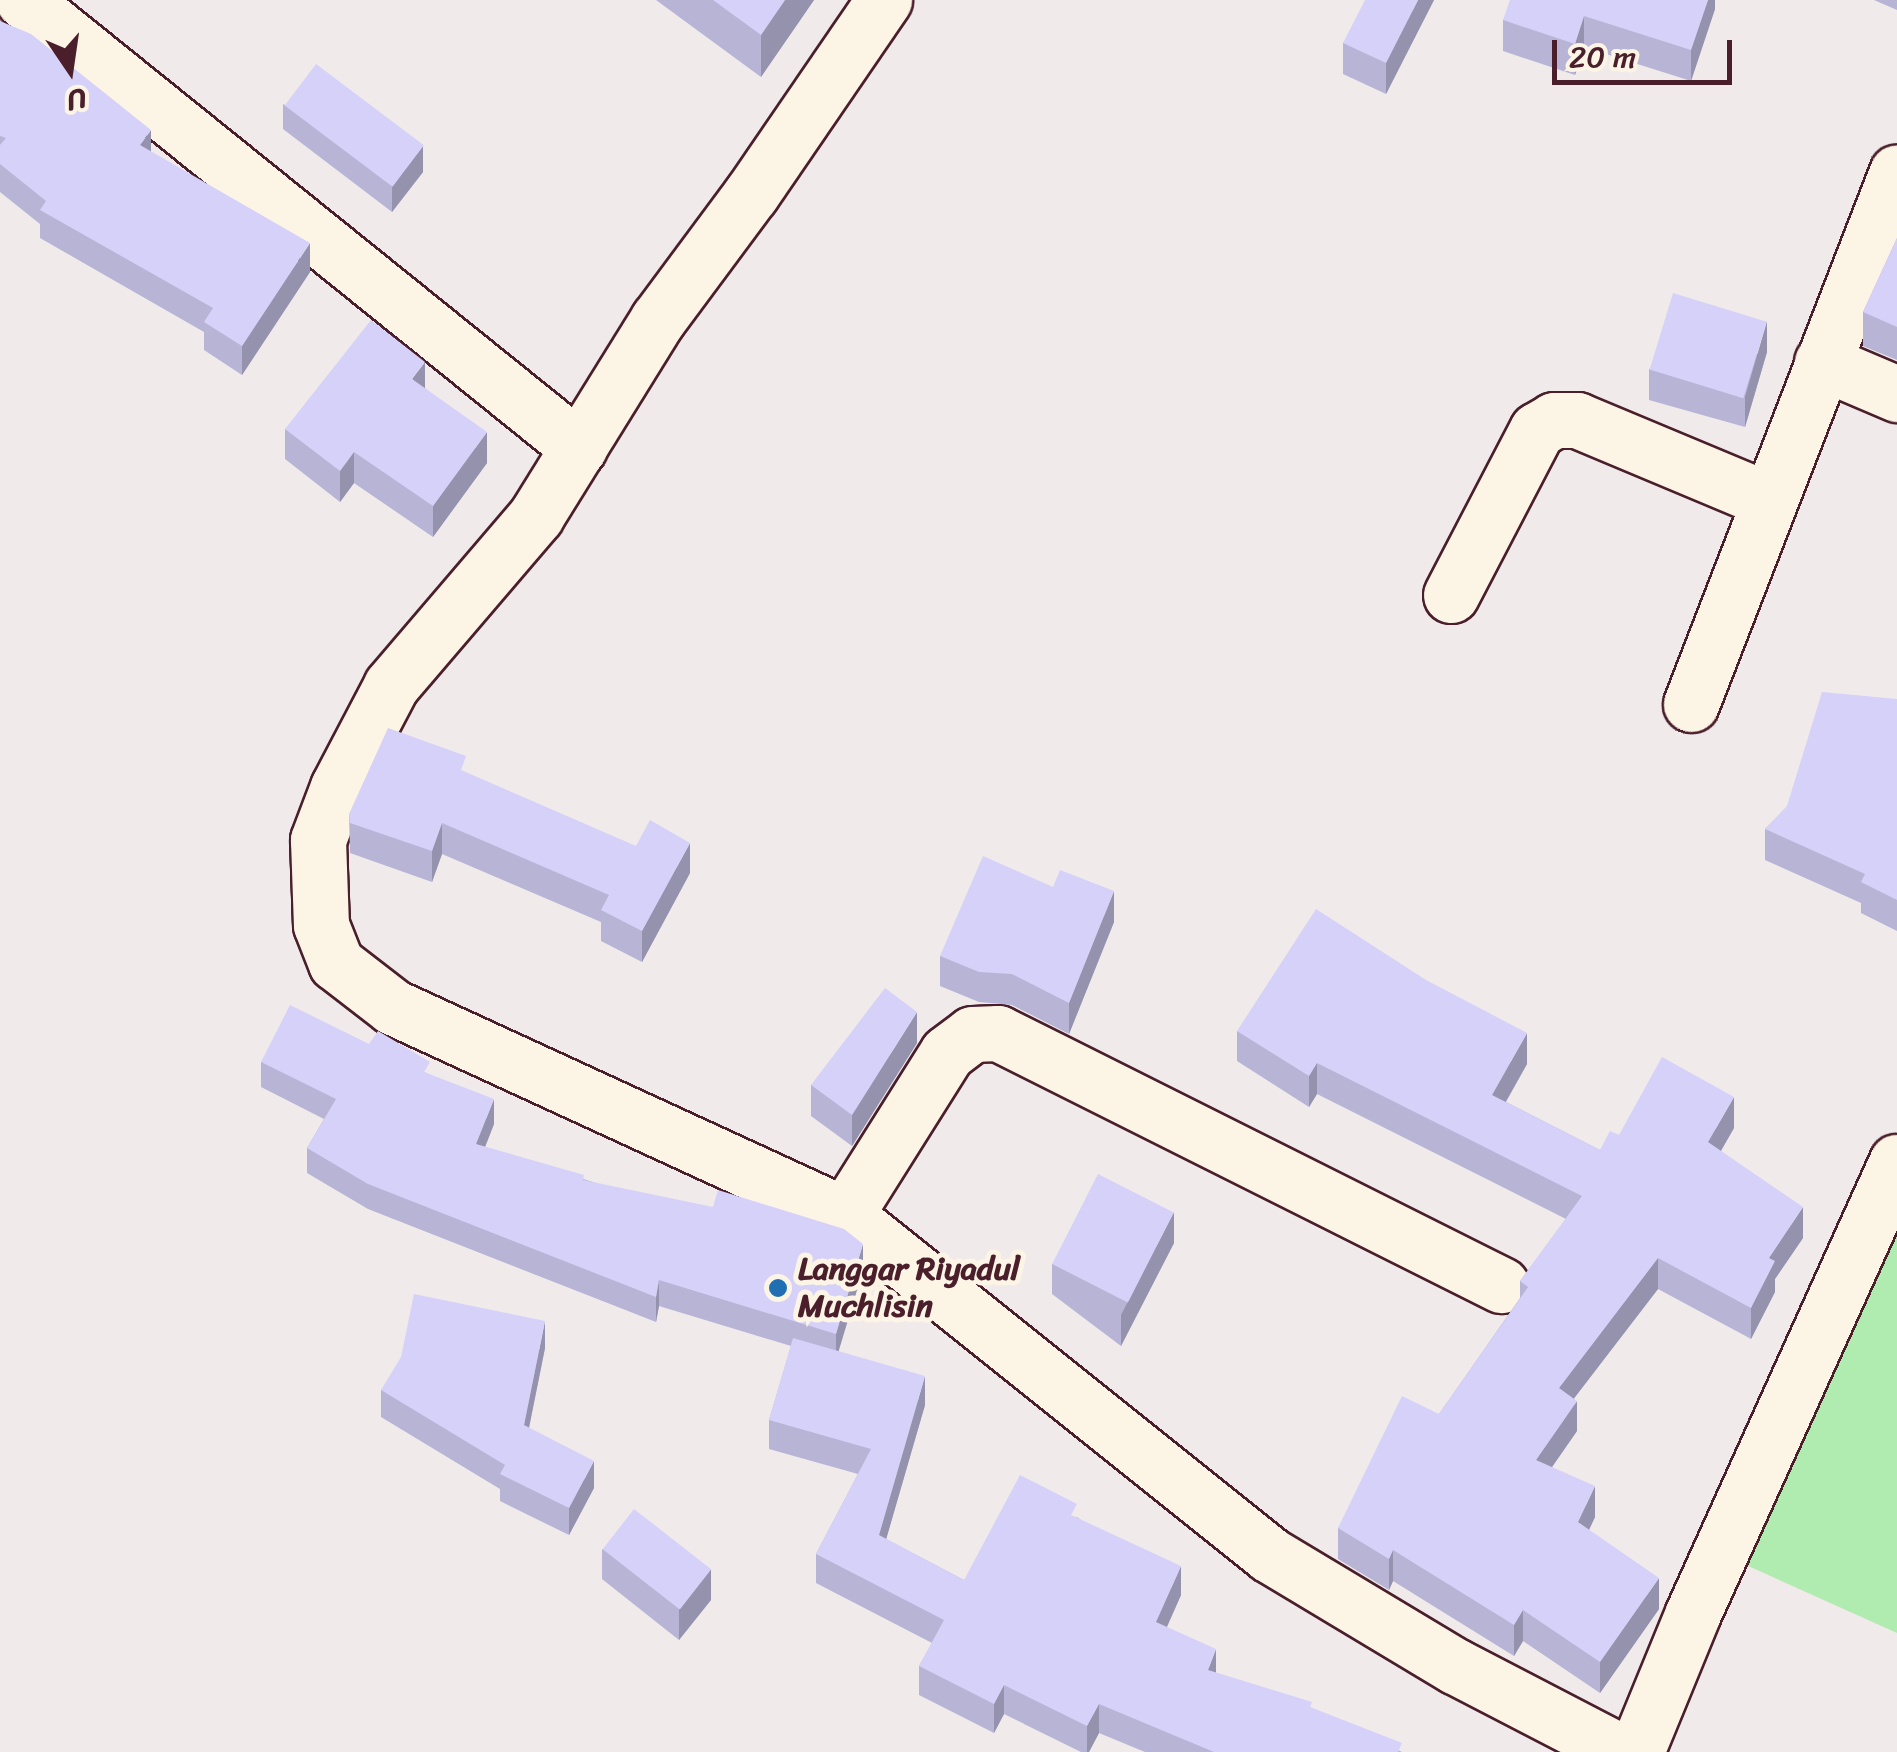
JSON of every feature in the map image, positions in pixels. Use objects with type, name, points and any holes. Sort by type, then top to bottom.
[{"type":"street","points":[[24,0],[579,448]]},
{"type":"street","points":[[884,0],[751,194],[658,320],[536,516],[391,686],[338,787],[318,840],[321,925],[336,964],[394,1007],[845,1215],[1270,1555],[1455,1666],[1622,1752]]},
{"type":"street","points":[[1692,704],[1897,172]]},
{"type":"street","points":[[1822,362],[1897,394]]},
{"type":"street","points":[[1451,595],[1537,430],[1554,420],[1577,420],[1768,500]]},
{"type":"street","points":[[845,1215],[946,1053],[972,1034],[998,1033],[1501,1285]]},
{"type":"street","points":[[1636,1752],[1693,1613],[1897,1162]]},
{"type":"green space","points":[[1897,1203],[1897,1633],[1735,1560]]},
{"type":"building","points":[[713,0],[785,0],[761,35]]},
{"type":"building","points":[[1365,0],[1418,0],[1386,63],[1343,43]]},
{"type":"building","points":[[1510,0],[1708,0],[1691,50],[1584,16],[1575,44],[1503,20]]},
{"type":"building","points":[[0,21],[31,34],[151,130],[140,145],[310,243],[242,346],[204,322],[213,308],[40,210],[46,201],[0,164],[0,145],[6,138],[0,136]]},
{"type":"building","points":[[316,64],[424,145],[393,187],[285,106]]},
{"type":"building","points":[[1897,238],[1897,327],[1863,312]]},
{"type":"building","points":[[1673,293],[1767,322],[1743,398],[1650,370]]},
{"type":"building","points":[[371,320],[425,362],[412,379],[487,432],[433,506],[354,452],[340,471],[285,429]]},
{"type":"building","points":[[1822,692],[1897,699],[1897,900],[1861,882],[1865,874],[1765,829],[1787,806]]},
{"type":"building","points":[[388,728],[466,756],[461,770],[636,846],[650,820],[690,843],[642,931],[601,910],[609,895],[442,823],[432,851],[350,823],[349,814]]},
{"type":"building","points":[[983,856],[1053,887],[1060,870],[1114,891],[1069,1003],[1012,974],[979,972],[940,956]]},
{"type":"building","points":[[1316,909],[1426,980],[1527,1033],[1492,1095],[1600,1150],[1610,1131],[1619,1135],[1662,1057],[1734,1097],[1708,1142],[1803,1207],[1769,1258],[1775,1261],[1751,1308],[1658,1258],[1559,1388],[1577,1401],[1536,1460],[1595,1486],[1578,1522],[1659,1578],[1600,1662],[1523,1610],[1514,1625],[1393,1550],[1389,1559],[1338,1528],[1402,1396],[1439,1414],[1528,1287],[1520,1281],[1582,1196],[1317,1063],[1309,1076],[1237,1031]]},
{"type":"building","points":[[885,988],[917,1012],[852,1115],[811,1085]]},
{"type":"building","points":[[290,1005],[369,1044],[378,1031],[430,1062],[424,1072],[494,1099],[476,1144],[584,1175],[583,1180],[713,1207],[718,1190],[844,1229],[863,1244],[836,1334],[659,1280],[656,1297],[368,1184],[307,1148],[336,1099],[261,1062]]},
{"type":"building","points":[[1098,1174],[1174,1213],[1128,1303],[1052,1264]]},
{"type":"building","points":[[414,1294],[545,1321],[524,1425],[594,1461],[569,1508],[500,1474],[505,1465],[381,1390],[401,1357]]},
{"type":"building","points":[[793,1338],[925,1376],[879,1535],[964,1580],[1020,1475],[1077,1504],[1071,1515],[1181,1566],[1156,1622],[1216,1649],[1208,1670],[1312,1702],[1310,1707],[1402,1743],[1398,1752],[1214,1752],[1099,1704],[1087,1726],[1004,1685],[994,1704],[919,1666],[944,1620],[816,1554],[871,1449],[769,1420]]},
{"type":"building","points":[[634,1509],[711,1569],[680,1610],[603,1549]]},
{"type":"place","name":"Langgar Riyadul Muchlisin","points":[[778,1288]]}]
